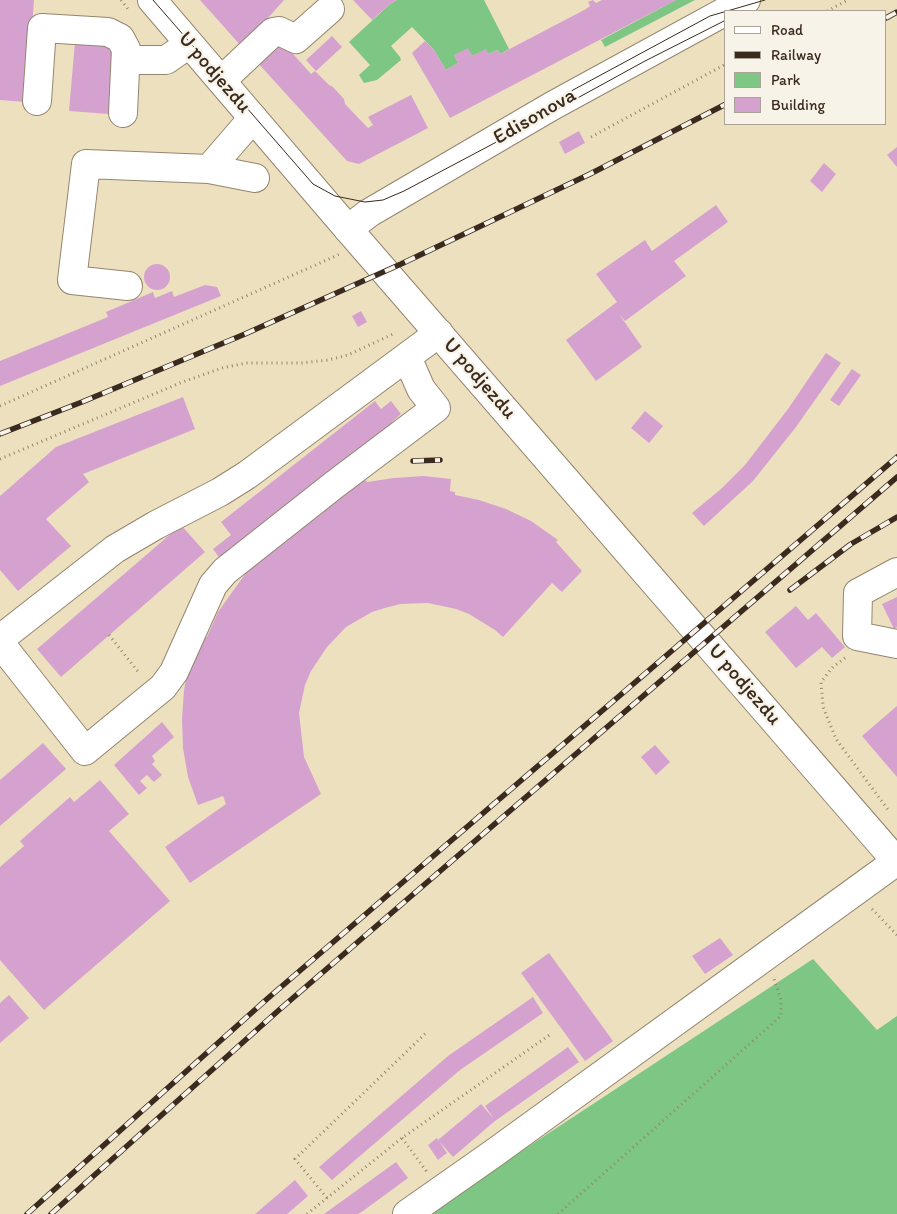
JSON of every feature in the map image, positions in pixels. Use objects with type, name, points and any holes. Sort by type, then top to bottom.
[{"type":"main road","name":"Edisonova","points":[[728,10],[746,0]]},
{"type":"main road","name":"U podjezdu","points":[[159,2],[189,44],[253,118],[346,241],[431,324],[897,861]]},
{"type":"main road","points":[[222,80],[273,32],[279,31],[296,39],[330,9]]},
{"type":"main road","name":"Edisonova","points":[[346,241],[369,213],[552,106],[724,12]]},
{"type":"main road","points":[[37,101],[42,28],[112,33],[124,42],[126,49],[123,113]]},
{"type":"main road","points":[[126,60],[166,60],[189,44]]},
{"type":"main road","points":[[209,169],[253,118]]},
{"type":"main road","points":[[128,286],[72,280],[86,164],[209,169],[255,178]]},
{"type":"main road","points":[[407,358],[421,389],[436,408],[225,571],[214,585],[174,672],[155,693],[85,751],[0,641],[115,549],[142,532],[248,476],[407,358],[431,324]]},
{"type":"main road","points":[[897,572],[858,593],[857,636],[897,644]]},
{"type":"main road","points":[[406,1214],[897,861]]},
{"type":"path","points":[[829,10],[848,0]]},
{"type":"path","points":[[591,137],[724,65]]},
{"type":"path","points":[[0,406],[155,338],[227,304],[324,263],[346,241]]},
{"type":"path","points":[[0,459],[222,368],[246,363],[301,363],[328,360],[348,355],[410,325],[431,324]]},
{"type":"path","points":[[109,635],[155,693]]},
{"type":"path","points":[[857,636],[851,653],[832,667],[821,682],[823,707],[836,739],[892,816]]},
{"type":"path","points":[[856,892],[897,935]]},
{"type":"path","points":[[558,1214],[781,1016],[781,1000],[767,954]]},
{"type":"path","points":[[327,1198],[295,1159],[428,1031]]},
{"type":"path","points":[[307,1214],[402,1138],[551,1034]]},
{"type":"path","points":[[402,1138],[441,1190]]},
{"type":"green space","points":[[397,0],[484,0],[509,49],[500,54],[498,50],[488,54],[485,50],[472,56],[468,49],[454,55],[458,63],[446,70],[434,50],[412,27],[391,46],[401,60],[377,80],[364,83],[359,75],[370,65],[349,42],[390,4]]},
{"type":"green space","points":[[676,0],[695,0],[605,47],[601,40]]},
{"type":"green space","points":[[813,959],[877,1030],[897,1016],[897,1214],[426,1214]]},
{"type":"building","points":[[0,0],[34,0],[26,102],[0,100]]},
{"type":"building","points":[[200,0],[284,0],[242,47]]},
{"type":"building","points":[[353,0],[397,0],[372,20]]},
{"type":"building","points":[[593,0],[596,3],[602,0],[676,0],[450,118],[412,53],[425,41],[434,50],[446,70],[458,63],[454,55],[468,48],[472,56],[486,49],[488,54],[498,50],[500,54],[586,9],[590,6],[588,2]]},
{"type":"building","points":[[332,36],[342,47],[316,71],[306,60]]},
{"type":"building","points":[[278,37],[311,74],[315,71],[333,87],[344,99],[345,104],[368,128],[373,125],[368,117],[411,95],[428,128],[359,164],[347,161],[257,62]]},
{"type":"building","points":[[75,42],[115,45],[109,114],[69,111]]},
{"type":"building","points":[[579,131],[585,143],[565,154],[559,142]]},
{"type":"building","points":[[897,147],[897,167],[887,155]]},
{"type":"building","points":[[824,163],[836,174],[822,192],[810,181]]},
{"type":"building","points":[[716,205],[728,222],[674,261],[686,276],[625,321],[619,314],[642,347],[596,381],[566,340],[617,302],[596,274],[645,240],[652,251]]},
{"type":"building","points":[[157,264],[166,268],[170,277],[166,286],[157,290],[148,286],[144,277],[148,268]]},
{"type":"building","points":[[205,285],[217,287],[221,296],[0,386],[0,361],[108,317],[106,312],[153,292],[155,298],[172,291],[174,297]]},
{"type":"building","points":[[361,311],[367,322],[358,327],[352,316]]},
{"type":"building","points":[[826,353],[841,363],[796,427],[753,481],[704,526],[692,513],[721,489],[745,465],[788,409]]},
{"type":"building","points":[[852,369],[861,375],[839,406],[830,400]]},
{"type":"building","points":[[183,397],[195,429],[83,474],[89,482],[46,519],[71,546],[18,591],[0,570],[0,496],[56,447]]},
{"type":"building","points":[[375,401],[381,409],[391,401],[401,414],[392,422],[395,425],[221,560],[213,549],[231,535],[221,522]]},
{"type":"building","points":[[645,411],[663,426],[649,443],[631,428]]},
{"type":"building","points":[[424,476],[451,479],[450,491],[455,492],[455,495],[479,500],[506,509],[531,521],[558,540],[556,542],[582,571],[562,592],[552,583],[503,637],[469,614],[428,603],[400,604],[385,608],[372,612],[346,627],[327,647],[311,671],[305,685],[299,713],[304,757],[321,794],[190,883],[165,847],[226,804],[223,796],[198,805],[188,777],[183,748],[184,690],[189,662],[199,633],[207,637],[218,612],[250,567],[330,497],[366,480],[367,482]]},
{"type":"building","points":[[181,525],[205,552],[61,677],[37,649]]},
{"type":"building","points":[[897,597],[897,627],[894,629],[882,604]]},
{"type":"building","points":[[796,606],[808,620],[816,613],[845,647],[832,658],[822,647],[796,668],[765,632]]},
{"type":"building","points":[[897,706],[897,777],[862,736]]},
{"type":"building","points":[[162,722],[174,737],[152,756],[155,761],[152,764],[162,775],[154,782],[147,775],[140,781],[147,788],[139,795],[114,765]]},
{"type":"building","points":[[43,743],[66,769],[0,826],[0,780]]},
{"type":"building","points":[[655,745],[670,762],[656,775],[641,757]]},
{"type":"building","points":[[100,780],[129,814],[109,831],[170,901],[44,1010],[0,960],[0,867],[24,846],[20,841],[70,797],[74,802]]},
{"type":"building","points":[[720,938],[733,955],[705,974],[692,956]]},
{"type":"building","points":[[549,953],[613,1041],[585,1061],[521,973]]},
{"type":"building","points":[[9,995],[29,1018],[0,1043],[0,1003]]},
{"type":"building","points":[[533,997],[543,1013],[460,1070],[332,1180],[319,1167],[448,1056]]},
{"type":"building","points":[[568,1047],[579,1062],[495,1121],[453,1157],[438,1140],[481,1104],[494,1119],[485,1106]]},
{"type":"building","points":[[437,1138],[447,1153],[438,1160],[428,1145]]},
{"type":"building","points":[[396,1162],[408,1178],[363,1211],[358,1214],[324,1214]]},
{"type":"building","points":[[295,1180],[308,1196],[287,1214],[255,1214]]},
{"type":"tram line","points":[[153,0],[313,184],[335,196],[365,202],[383,200],[404,191],[645,61],[724,21]]},
{"type":"tram line","points":[[731,10],[765,0]]},
{"type":"tram line","points":[[553,106],[573,90],[710,16],[724,12]]},
{"type":"railway","points":[[887,17],[897,12]]},
{"type":"railway","points":[[0,434],[245,334],[401,264],[590,174],[724,105]]},
{"type":"railway","points":[[27,1214],[267,999],[897,457]]},
{"type":"railway","points":[[413,461],[440,460]]},
{"type":"railway","points":[[51,1214],[279,1010],[897,477]]},
{"type":"railway","points":[[790,590],[851,544],[897,517]]}]
